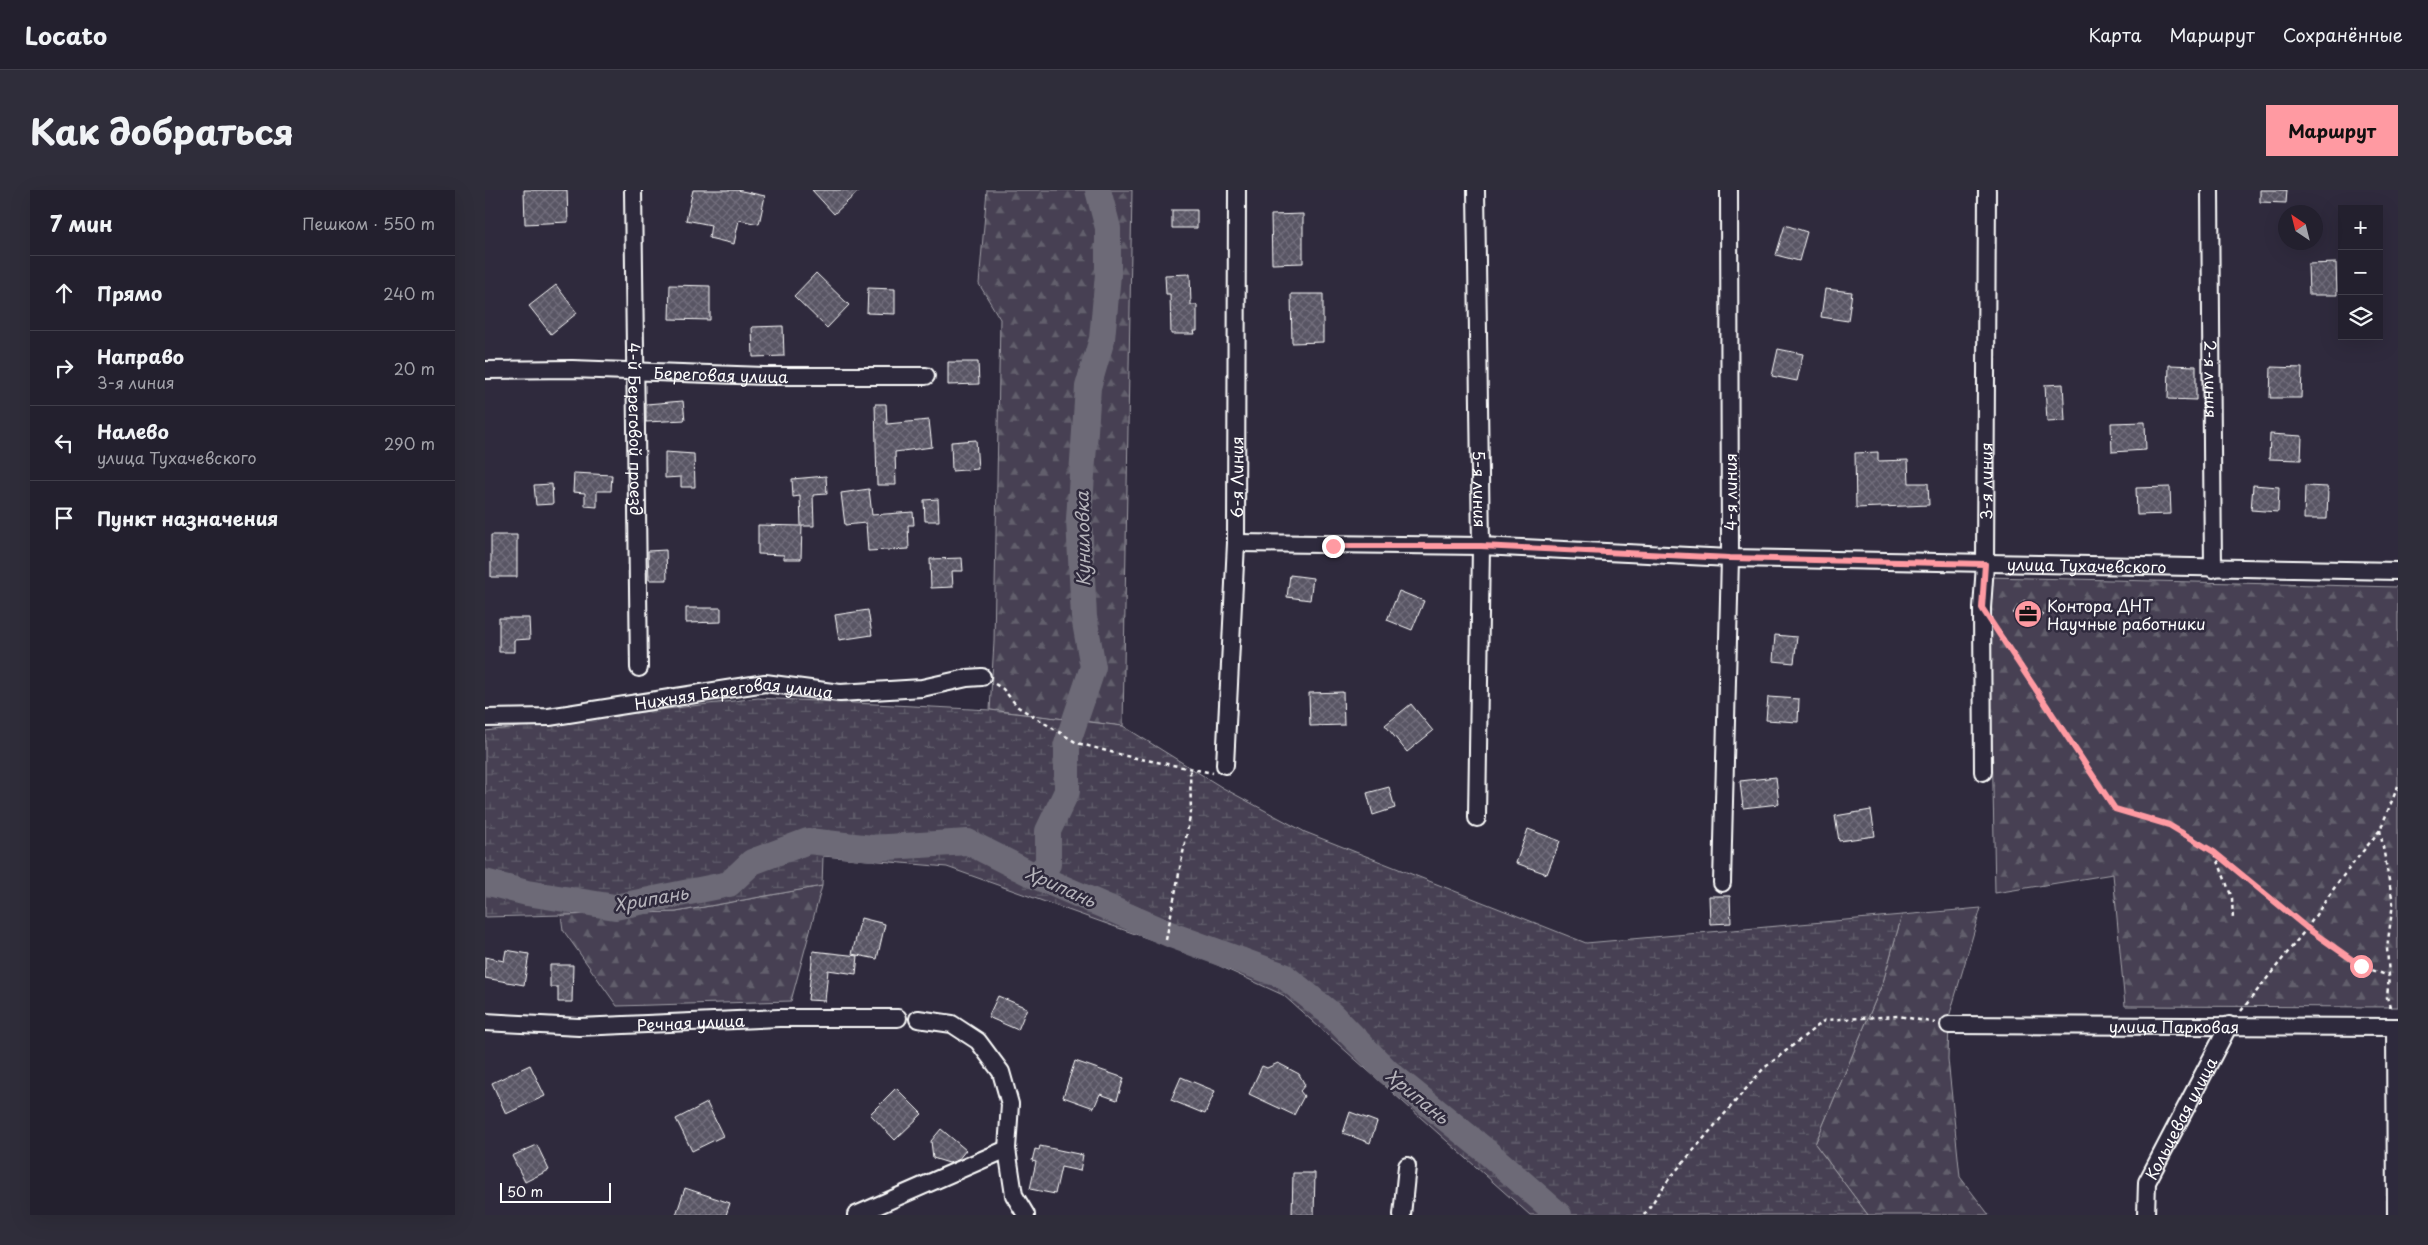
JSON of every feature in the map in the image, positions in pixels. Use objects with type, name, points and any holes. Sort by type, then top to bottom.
[{"type":"street","name":"4-й Береговой проезд","points":[[633,190],[633,372],[639,668]]},
{"type":"street","name":"6-я Линия","points":[[1225,765],[1236,543],[1237,190]]},
{"type":"street","name":"5-я линия","points":[[1475,190],[1481,546],[1477,818]]},
{"type":"street","name":"4-я линия","points":[[1722,883],[1730,558],[1729,190]]},
{"type":"street","name":"3-я линия","points":[[1983,772],[1982,608],[1985,564],[1987,190]]},
{"type":"street","name":"2-я линия","points":[[2210,190],[2213,568]]},
{"type":"street","name":"Береговая улица","points":[[485,370],[572,369],[764,376],[927,376]]},
{"type":"street","name":"улица Тухачевского","points":[[1236,543],[1333,546],[1481,546],[1730,558],[2398,571]]},
{"type":"street","name":"Нижняя Береговая улица","points":[[485,718],[549,717],[765,683],[840,693],[922,688],[967,678],[982,678]]},
{"type":"street","name":"Речная улица","points":[[485,1022],[579,1027],[779,1018],[898,1018]]},
{"type":"street","points":[[918,1020],[952,1024],[978,1041],[1001,1072],[1010,1104],[1007,1149],[1014,1195],[1026,1215]]},
{"type":"street","name":"улица Парковая","points":[[1949,1025],[2397,1027]]},
{"type":"street","name":"Кольцевая улица","points":[[2146,1215],[2147,1182],[2229,1026]]},
{"type":"street","points":[[2396,1215],[2397,1027]]},
{"type":"street","points":[[857,1215],[1007,1149]]},
{"type":"street","points":[[1402,1215],[1407,1166]]},
{"type":"path","points":[[1982,608],[2115,809],[2169,825],[2214,852],[2307,928],[2361,966],[2389,976]]},
{"type":"path","points":[[982,678],[1003,689],[1018,708],[1077,743],[1126,756],[1217,773],[1225,765]]},
{"type":"path","points":[[1166,940],[1191,812],[1190,768]]},
{"type":"path","points":[[2229,1026],[2307,928],[2339,881],[2380,830],[2398,786]]},
{"type":"path","points":[[2380,830],[2393,903],[2387,948],[2389,976],[2387,998],[2397,1027]]},
{"type":"path","points":[[2214,852],[2232,898],[2233,921]]},
{"type":"path","points":[[1644,1215],[1669,1179],[1763,1068],[1825,1020],[1899,1016],[1949,1025]]},
{"type":"green space","points":[[987,190],[1132,190],[1123,726],[990,710],[994,642],[1000,319],[979,284]]},
{"type":"green space","points":[[1989,577],[2398,587],[2398,1007],[2125,1006],[2113,874],[1995,893]]},
{"type":"green space","points":[[758,698],[990,710],[1123,726],[1223,788],[1305,832],[1586,943],[1902,915],[1883,982],[1815,1144],[1868,1215],[1530,1215],[1283,995],[1200,957],[947,867],[823,856],[822,886],[676,912],[485,917],[485,731]]},
{"type":"green space","points":[[822,886],[791,1001],[617,1006],[563,930],[561,915],[676,912]]},
{"type":"green space","points":[[1981,908],[1949,1017],[1948,1059],[1960,1177],[1989,1215],[1868,1215],[1815,1144],[1883,982],[1902,915]]},
{"type":"building","points":[[524,190],[567,190],[568,222],[525,224]]},
{"type":"building","points":[[693,190],[737,190],[765,196],[759,224],[739,220],[734,244],[709,238],[711,225],[686,220]]},
{"type":"building","points":[[812,190],[860,190],[834,214]]},
{"type":"building","points":[[2260,190],[2287,190],[2286,203],[2260,202]]},
{"type":"building","points":[[1172,210],[1197,210],[1197,228],[1172,228]]},
{"type":"building","points":[[1303,214],[1303,263],[1272,264],[1271,215]]},
{"type":"building","points":[[1785,225],[1807,232],[1799,261],[1776,255]]},
{"type":"building","points":[[2336,263],[2337,295],[2309,295],[2308,264]]},
{"type":"building","points":[[816,273],[849,305],[827,328],[794,296]]},
{"type":"building","points":[[1190,274],[1191,305],[1197,305],[1197,331],[1194,331],[1195,334],[1171,334],[1170,294],[1166,294],[1165,275]]},
{"type":"building","points":[[556,285],[577,313],[551,334],[529,306]]},
{"type":"building","points":[[670,285],[710,286],[710,320],[669,319]]},
{"type":"building","points":[[868,288],[895,289],[895,314],[867,313]]},
{"type":"building","points":[[1825,289],[1852,292],[1848,321],[1821,317]]},
{"type":"building","points":[[1291,294],[1323,294],[1323,342],[1292,343]]},
{"type":"building","points":[[783,326],[784,356],[753,357],[752,327]]},
{"type":"building","points":[[1778,349],[1803,354],[1797,381],[1772,376]]},
{"type":"building","points":[[948,362],[978,362],[979,384],[948,385]]},
{"type":"building","points":[[2169,365],[2196,366],[2196,400],[2168,399]]},
{"type":"building","points":[[2271,367],[2302,368],[2301,398],[2270,398]]},
{"type":"building","points":[[2063,384],[2065,421],[2047,422],[2045,385]]},
{"type":"building","points":[[683,401],[685,420],[646,422],[646,404]]},
{"type":"building","points":[[875,404],[886,404],[887,424],[929,420],[932,447],[895,452],[896,485],[877,485]]},
{"type":"building","points":[[2145,422],[2146,450],[2112,452],[2111,423]]},
{"type":"building","points":[[2270,434],[2302,436],[2301,460],[2269,459]]},
{"type":"building","points":[[976,440],[978,469],[952,471],[951,442]]},
{"type":"building","points":[[665,452],[694,454],[695,487],[681,487],[681,477],[665,478]]},
{"type":"building","points":[[1878,452],[1878,461],[1908,460],[1909,483],[1928,483],[1929,505],[1856,508],[1855,453]]},
{"type":"building","points":[[574,473],[612,475],[611,491],[597,491],[597,507],[585,506],[585,493],[573,492]]},
{"type":"building","points":[[826,476],[827,494],[813,495],[814,526],[802,526],[801,559],[784,559],[784,555],[758,554],[758,525],[801,526],[800,496],[793,497],[792,479]]},
{"type":"building","points":[[552,484],[553,504],[536,505],[534,485]]},
{"type":"building","points":[[2253,485],[2279,487],[2278,512],[2251,510]]},
{"type":"building","points":[[2305,486],[2328,487],[2327,519],[2304,519]]},
{"type":"building","points":[[2170,487],[2171,514],[2137,515],[2136,488]]},
{"type":"building","points":[[869,489],[872,515],[913,512],[914,525],[908,525],[909,549],[868,551],[866,523],[845,525],[841,493]]},
{"type":"building","points":[[938,499],[939,521],[925,521],[924,500]]},
{"type":"building","points":[[491,535],[517,535],[517,577],[491,577]]},
{"type":"building","points":[[666,550],[667,580],[649,580],[648,551]]},
{"type":"building","points":[[962,558],[963,571],[952,571],[953,587],[931,588],[930,559]]},
{"type":"building","points":[[1290,575],[1313,578],[1310,600],[1287,597]]},
{"type":"building","points":[[1399,591],[1424,601],[1412,630],[1387,620]]},
{"type":"building","name":"Контора ДНТ Научные работники","points":[[2024,600],[2043,614],[2033,628],[2013,613]]},
{"type":"building","points":[[686,608],[721,608],[721,622],[686,623]]},
{"type":"building","points":[[868,610],[872,635],[839,640],[835,615]]},
{"type":"building","points":[[499,618],[529,618],[530,639],[514,640],[514,652],[499,652]]},
{"type":"building","points":[[1775,635],[1797,637],[1794,663],[1773,661]]},
{"type":"building","points":[[1343,692],[1344,725],[1310,726],[1309,693]]},
{"type":"building","points":[[1768,697],[1799,699],[1798,722],[1766,720]]},
{"type":"building","points":[[1411,704],[1433,731],[1407,752],[1385,725]]},
{"type":"building","points":[[1776,777],[1779,804],[1743,808],[1740,781]]},
{"type":"building","points":[[1389,787],[1395,808],[1373,815],[1367,793]]},
{"type":"building","points":[[1871,810],[1875,836],[1839,841],[1835,816]]},
{"type":"building","points":[[1528,829],[1560,841],[1547,874],[1516,863]]},
{"type":"building","points":[[1709,896],[1730,896],[1731,923],[1710,924]]},
{"type":"building","points":[[861,918],[885,924],[877,959],[852,954]]},
{"type":"building","points":[[506,950],[529,954],[524,985],[485,978],[485,957],[504,961]]},
{"type":"building","points":[[813,951],[858,956],[856,974],[828,970],[825,1001],[808,1000]]},
{"type":"building","points":[[550,965],[573,965],[572,1002],[558,1002],[558,987],[550,987]]},
{"type":"building","points":[[998,996],[1027,1008],[1018,1030],[988,1017]]},
{"type":"building","points":[[1075,1061],[1124,1078],[1117,1100],[1100,1094],[1094,1108],[1063,1097]]},
{"type":"building","points":[[1278,1063],[1299,1074],[1305,1085],[1300,1091],[1304,1096],[1294,1115],[1249,1094],[1262,1066],[1267,1068]]},
{"type":"building","points":[[530,1065],[545,1096],[506,1114],[492,1083]]},
{"type":"building","points":[[1181,1077],[1215,1091],[1205,1114],[1171,1100]]},
{"type":"building","points":[[896,1088],[922,1114],[895,1140],[870,1114]]},
{"type":"building","points":[[707,1103],[723,1136],[692,1151],[676,1119]]},
{"type":"building","points":[[1350,1112],[1377,1122],[1370,1143],[1343,1133]]},
{"type":"building","points":[[941,1129],[966,1150],[958,1160],[949,1163],[933,1158],[931,1141]]},
{"type":"building","points":[[537,1145],[549,1170],[525,1182],[512,1156]]},
{"type":"building","points":[[1040,1146],[1083,1155],[1080,1171],[1061,1167],[1055,1194],[1030,1189],[1036,1162],[1032,1161],[1035,1149],[1039,1150]]},
{"type":"building","points":[[1293,1173],[1315,1173],[1314,1215],[1292,1215]]},
{"type":"building","points":[[685,1188],[730,1203],[726,1215],[676,1215]]},
{"type":"waterway","name":"Куниловка","points":[[1035,876],[1048,864],[1048,831],[1067,791],[1067,744],[1093,667],[1084,617],[1079,519],[1088,387],[1102,339],[1108,274],[1108,228],[1098,190]]},
{"type":"waterway","name":"Хрипань","points":[[485,882],[527,893],[615,907],[729,884],[752,862],[808,841],[872,848],[968,842],[1035,876],[1174,936],[1284,976],[1331,1014],[1387,1071],[1486,1151],[1559,1215]]},
{"type":"place","name":"Контора ДНТ Научные работники","points":[[2028,614]]},
{"type":"route","points":[[1333,546],[1481,546],[1730,558],[1985,564],[1982,608],[2115,809],[2169,825],[2214,852],[2307,928],[2361,966]]}]
